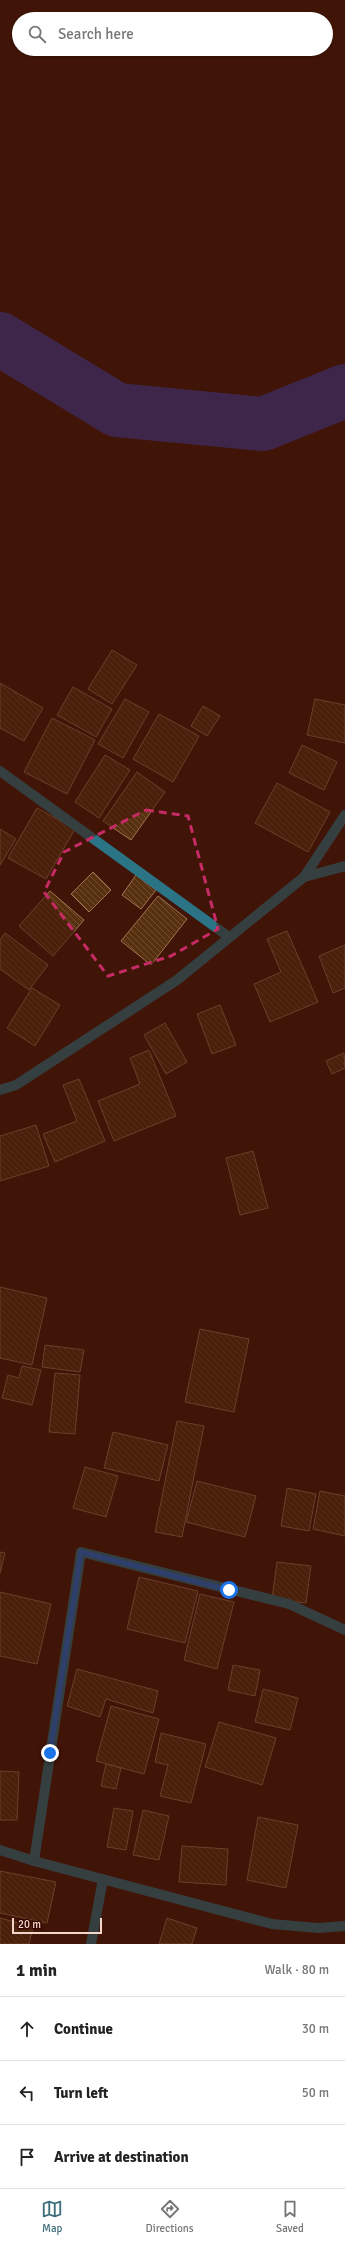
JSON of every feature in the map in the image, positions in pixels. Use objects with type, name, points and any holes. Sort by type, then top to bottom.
[{"type":"street","points":[[0,771],[229,937]]},
{"type":"street","points":[[0,1090],[16,1084],[177,980],[304,877],[345,815]]},
{"type":"street","points":[[304,877],[345,866]]},
{"type":"street","points":[[34,1861],[81,1552],[288,1604],[345,1630]]},
{"type":"street","points":[[0,1850],[34,1861],[272,1924],[318,1928],[345,1926]]},
{"type":"street","points":[[91,1944],[103,1879]]},
{"type":"highlighted area","points":[[146,810],[188,816],[218,929],[171,956],[108,976],[44,892],[64,852]]},
{"type":"building","points":[[112,650],[137,665],[112,704],[88,689]]},
{"type":"building","points":[[0,683],[43,708],[24,741],[0,728]]},
{"type":"building","points":[[73,687],[112,709],[96,737],[57,715]]},
{"type":"building","points":[[125,699],[149,712],[123,758],[98,744]]},
{"type":"building","points":[[315,699],[345,705],[345,743],[307,735]]},
{"type":"building","points":[[203,706],[220,716],[207,736],[191,726]]},
{"type":"building","points":[[159,714],[199,736],[173,782],[133,759]]},
{"type":"building","points":[[52,718],[95,740],[67,794],[24,772]]},
{"type":"building","points":[[302,745],[337,762],[324,790],[289,773]]},
{"type":"building","points":[[105,755],[130,770],[99,818],[75,802]]},
{"type":"building","points":[[137,772],[165,792],[131,840],[103,821]]},
{"type":"building","points":[[277,783],[330,812],[308,852],[255,823]]},
{"type":"building","points":[[37,808],[75,829],[46,879],[8,858]]},
{"type":"building","points":[[0,829],[16,839],[0,865]]},
{"type":"building","points":[[93,872],[111,890],[89,912],[71,894]]},
{"type":"building","points":[[136,875],[156,890],[141,909],[122,895]]},
{"type":"building","points":[[50,891],[84,920],[53,956],[19,926]]},
{"type":"building","points":[[158,896],[187,919],[151,965],[121,941]]},
{"type":"building","points":[[287,931],[318,1002],[270,1022],[254,984],[281,972],[267,939]]},
{"type":"building","points":[[5,933],[48,965],[29,990],[0,969],[0,940]]},
{"type":"building","points":[[345,945],[345,988],[333,993],[319,956]]},
{"type":"building","points":[[32,988],[60,1005],[35,1046],[7,1028]]},
{"type":"building","points":[[220,1005],[236,1045],[212,1054],[197,1014]]},
{"type":"building","points":[[165,1023],[187,1062],[166,1074],[144,1035]]},
{"type":"building","points":[[149,1050],[176,1116],[114,1141],[98,1101],[140,1084],[130,1058]]},
{"type":"building","points":[[344,1053],[345,1068],[332,1074],[326,1061]]},
{"type":"building","points":[[79,1079],[105,1141],[55,1162],[43,1134],[77,1121],[63,1085]]},
{"type":"building","points":[[36,1125],[49,1166],[0,1181],[0,1136]]},
{"type":"building","points":[[253,1151],[268,1208],[240,1215],[226,1158]]},
{"type":"building","points":[[0,1287],[47,1298],[32,1365],[0,1358]]},
{"type":"building","points":[[200,1329],[249,1339],[234,1412],[185,1402]]},
{"type":"building","points":[[45,1345],[84,1350],[80,1372],[42,1367]]},
{"type":"building","points":[[22,1366],[41,1370],[32,1405],[2,1398],[8,1375],[19,1378]]},
{"type":"building","points":[[55,1373],[80,1375],[75,1434],[49,1432]]},
{"type":"building","points":[[177,1421],[204,1426],[182,1537],[155,1532]]},
{"type":"building","points":[[113,1432],[168,1445],[159,1481],[104,1468]]},
{"type":"building","points":[[85,1467],[118,1476],[106,1517],[73,1508]]},
{"type":"building","points":[[197,1481],[256,1496],[245,1537],[186,1522]]},
{"type":"building","points":[[287,1488],[316,1494],[309,1531],[281,1526]]},
{"type":"building","points":[[320,1491],[345,1496],[345,1536],[313,1529]]},
{"type":"building","points":[[0,1552],[5,1553],[0,1573]]},
{"type":"building","points":[[277,1562],[311,1566],[306,1603],[272,1599]]},
{"type":"building","points":[[139,1577],[198,1591],[185,1643],[127,1629]]},
{"type":"building","points":[[0,1592],[51,1604],[37,1664],[0,1656]]},
{"type":"building","points":[[200,1594],[234,1602],[217,1669],[184,1660]]},
{"type":"building","points":[[233,1665],[260,1670],[255,1696],[228,1690]]},
{"type":"building","points":[[77,1669],[158,1691],[153,1713],[106,1699],[100,1717],[67,1706]]},
{"type":"building","points":[[263,1689],[298,1698],[290,1730],[255,1722]]},
{"type":"building","points":[[111,1706],[159,1719],[144,1774],[96,1761]]},
{"type":"building","points":[[219,1722],[276,1738],[262,1785],[205,1767]]},
{"type":"building","points":[[161,1733],[206,1744],[191,1803],[160,1796],[168,1765],[155,1762]]},
{"type":"building","points":[[106,1764],[121,1768],[116,1789],[101,1786]]},
{"type":"building","points":[[0,1771],[19,1772],[17,1820],[0,1820]]},
{"type":"building","points":[[114,1808],[133,1811],[126,1850],[107,1847]]},
{"type":"building","points":[[143,1810],[169,1816],[159,1860],[133,1855]]},
{"type":"building","points":[[258,1817],[298,1825],[286,1888],[247,1880]]},
{"type":"building","points":[[182,1846],[228,1849],[226,1885],[179,1882]]},
{"type":"building","points":[[0,1871],[56,1882],[47,1923],[0,1913]]},
{"type":"building","points":[[0,1918],[33,1927],[29,1944],[0,1944]]},
{"type":"building","points":[[167,1918],[197,1928],[192,1944],[159,1944]]},
{"type":"waterway","points":[[0,339],[117,410],[263,424],[345,391]]},
{"type":"route","points":[[50,1753],[81,1552],[229,1590]]}]
